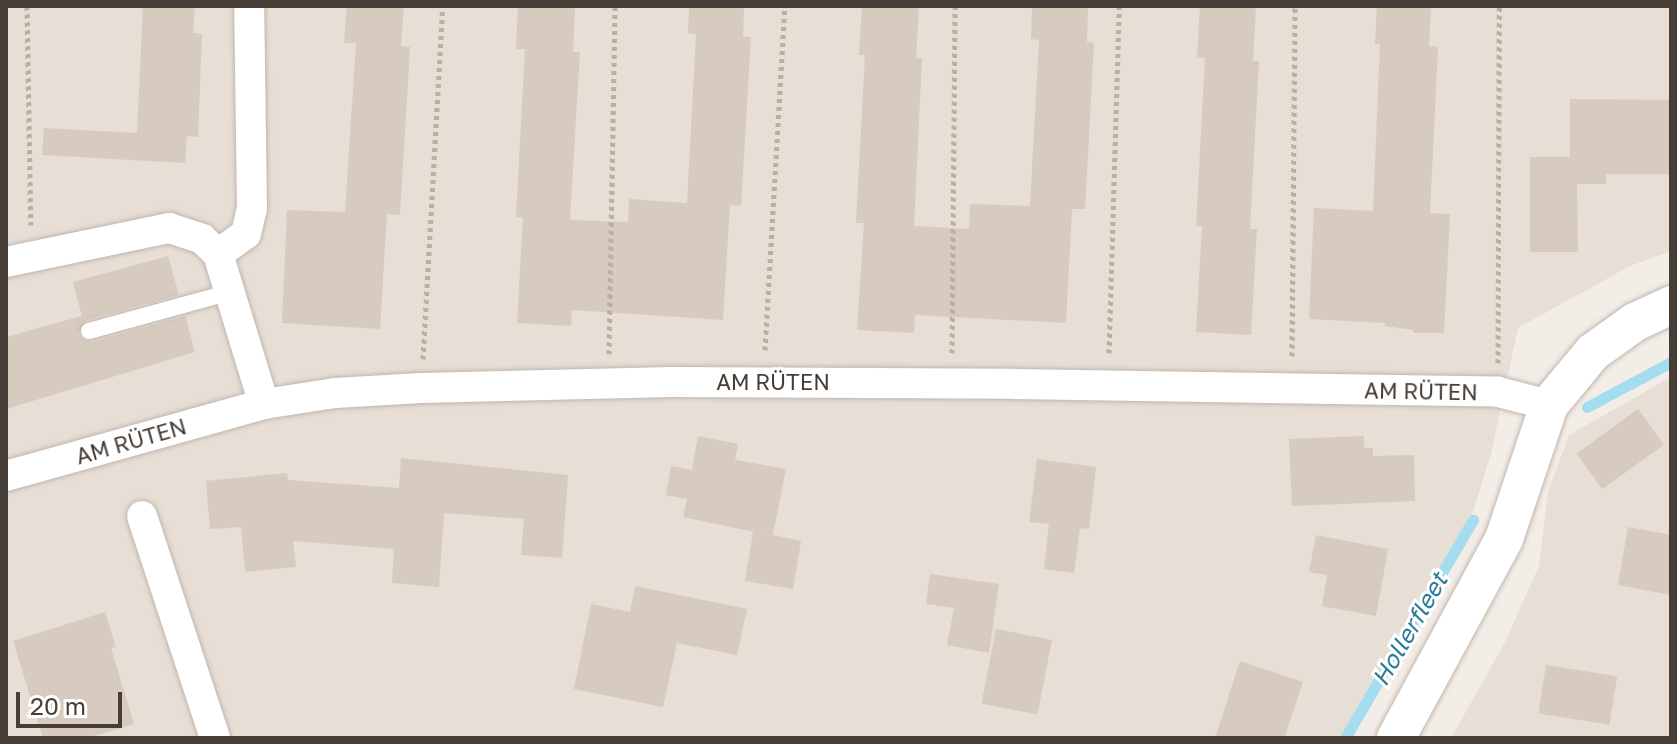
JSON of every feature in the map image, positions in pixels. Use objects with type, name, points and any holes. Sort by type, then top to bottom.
[{"type":"street","points":[[218,254],[246,234],[252,209],[249,6]]},
{"type":"street","points":[[6,262],[169,228],[202,239],[218,254],[264,404]]},
{"type":"street","points":[[1396,738],[1504,539],[1549,405],[1593,352],[1635,322],[1671,305]]},
{"type":"street","name":"AM RÜTEN","points":[[6,476],[264,404],[335,393],[421,388],[606,383],[951,383],[1498,392],[1549,405]]},
{"type":"street","points":[[142,516],[215,738]]},
{"type":"lane","points":[[89,331],[231,292]]},
{"type":"path","points":[[27,6],[29,217],[41,254]]},
{"type":"path","points":[[421,388],[443,6]]},
{"type":"path","points":[[606,383],[615,6]]},
{"type":"path","points":[[763,382],[785,6]]},
{"type":"path","points":[[951,383],[955,6]]},
{"type":"path","points":[[1108,386],[1119,6]]},
{"type":"path","points":[[1292,389],[1295,6]]},
{"type":"path","points":[[1498,392],[1499,6]]},
{"type":"shaded area","points":[[6,6],[1671,6],[1671,251],[1630,266],[1518,328],[1491,454],[1468,527],[1350,738],[6,738]]},
{"type":"shaded area","points":[[1671,377],[1671,738],[1451,738],[1504,644],[1539,566],[1548,492],[1569,435]]},
{"type":"building","points":[[143,6],[195,6],[193,33],[202,34],[198,137],[187,136],[185,163],[42,155],[44,128],[137,133]]},
{"type":"building","points":[[347,6],[404,6],[401,46],[410,47],[400,215],[387,214],[380,329],[282,323],[287,210],[345,212],[356,43],[344,43]]},
{"type":"building","points":[[518,6],[575,6],[573,52],[580,52],[570,220],[628,222],[629,199],[687,203],[696,34],[688,33],[689,6],[744,6],[743,37],[751,37],[741,206],[730,205],[723,320],[572,310],[571,326],[517,323],[523,217],[516,217],[525,49],[516,49]]},
{"type":"building","points":[[862,6],[919,6],[916,58],[922,58],[914,226],[969,229],[970,204],[1030,206],[1039,40],[1031,39],[1032,6],[1088,6],[1087,42],[1094,43],[1085,209],[1072,209],[1066,323],[915,315],[914,333],[857,330],[864,223],[856,223],[865,55],[859,55]]},
{"type":"building","points":[[1200,6],[1256,6],[1253,61],[1259,61],[1250,229],[1257,229],[1251,335],[1196,332],[1202,226],[1196,226],[1205,58],[1197,57]]},
{"type":"building","points":[[1377,6],[1431,6],[1429,46],[1438,47],[1430,213],[1450,214],[1444,333],[1413,333],[1413,330],[1385,326],[1385,323],[1309,319],[1314,208],[1373,211],[1380,44],[1375,44]]},
{"type":"building","points":[[1570,99],[1671,100],[1671,174],[1606,174],[1606,184],[1577,184],[1578,252],[1530,252],[1530,157],[1570,157]]},
{"type":"building","points":[[168,256],[179,295],[86,320],[78,333],[82,339],[92,342],[185,316],[195,352],[6,409],[6,337],[82,316],[73,282]]},
{"type":"building","points":[[1638,409],[1664,445],[1602,489],[1577,454]]},
{"type":"building","points":[[698,436],[738,444],[735,460],[786,469],[773,535],[801,541],[793,589],[745,581],[753,532],[764,534],[683,517],[687,499],[666,495],[671,466],[692,470]]},
{"type":"building","points":[[1364,436],[1364,448],[1373,448],[1373,456],[1414,455],[1415,501],[1292,506],[1289,439]]},
{"type":"building","points":[[401,458],[568,475],[562,558],[521,555],[524,519],[444,513],[439,587],[392,583],[394,549],[293,541],[296,567],[245,572],[241,527],[210,529],[206,481],[287,473],[288,480],[399,488]]},
{"type":"building","points":[[1037,459],[1096,467],[1089,529],[1080,528],[1074,573],[1044,569],[1049,524],[1029,522]]},
{"type":"building","points":[[1628,527],[1671,535],[1671,595],[1618,585]]},
{"type":"building","points":[[1316,535],[1388,549],[1376,616],[1322,606],[1327,575],[1309,572]]},
{"type":"building","points":[[930,574],[999,584],[989,653],[947,645],[954,608],[926,604]]},
{"type":"building","points":[[635,586],[747,609],[737,655],[677,643],[663,707],[574,689],[591,604],[630,612]]},
{"type":"building","points":[[105,612],[116,647],[111,648],[134,724],[88,738],[43,738],[13,641]]},
{"type":"building","points":[[996,629],[1052,640],[1037,714],[981,704]]},
{"type":"building","points":[[1240,661],[1303,682],[1284,738],[1215,738]]},
{"type":"building","points":[[1546,665],[1617,676],[1609,725],[1538,713]]},
{"type":"waterway","name":"Hollerfleet","points":[[1587,407],[1671,362]]},
{"type":"waterway","name":"Hollerfleet","points":[[1345,738],[1473,520]]}]
